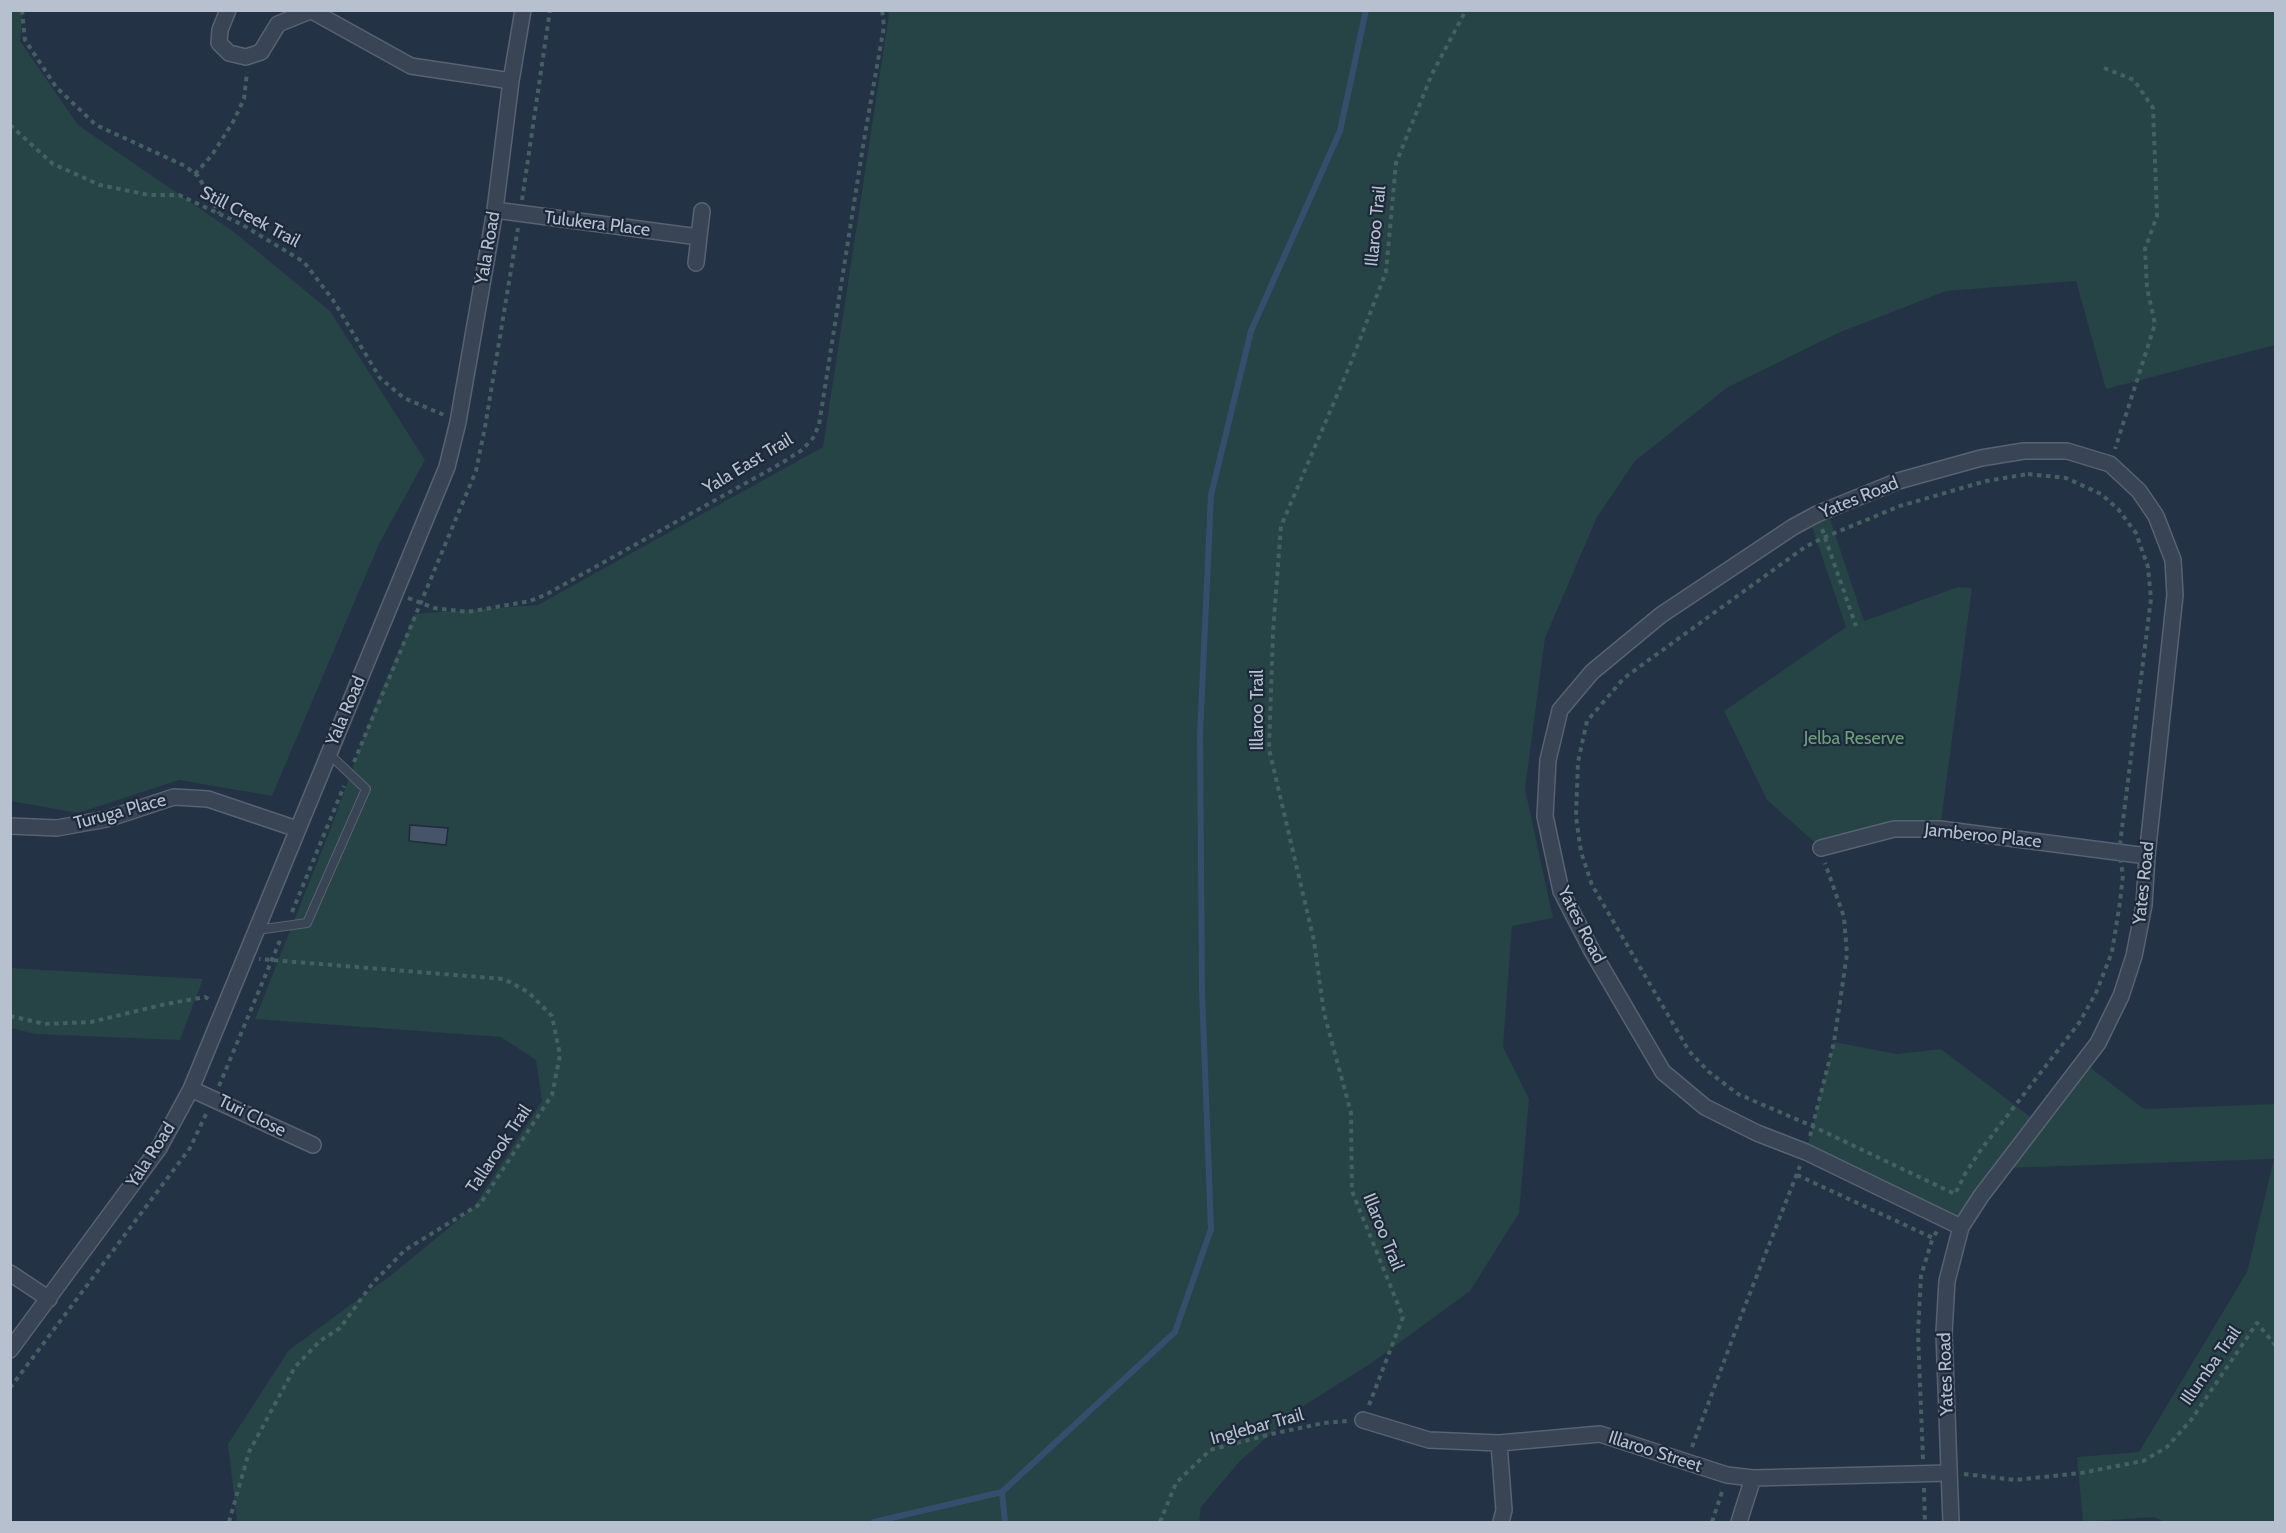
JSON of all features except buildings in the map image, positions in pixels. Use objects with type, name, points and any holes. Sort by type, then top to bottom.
[{"type":"street","points":[[228,10],[220,30],[219,43],[229,53],[246,57],[261,52],[278,24],[310,11],[411,66],[511,81]]},
{"type":"street","name":"Yala Road","points":[[10,1350],[159,1148],[190,1089],[447,467],[458,422],[495,210],[511,81],[524,10]]},
{"type":"street","name":"Tulukera Place","points":[[495,210],[699,237]]},
{"type":"street","points":[[696,263],[702,211]]},
{"type":"street","name":"Yates Road","points":[[1951,1522],[1944,1333],[1947,1281],[1961,1227],[1981,1196],[2098,1042],[2121,996],[2134,956],[2144,905],[2147,856],[2175,595],[2173,560],[2156,516],[2139,491],[2110,464],[2067,451],[2024,451],[1981,458],[1898,481],[1817,514],[1793,527],[1661,615],[1592,672],[1560,710],[1548,760],[1545,816],[1561,891],[1592,951],[1663,1072],[1705,1107],[1757,1133],[1806,1152],[1961,1227]]},
{"type":"street","name":"Turuga Place","points":[[10,826],[57,828],[107,819],[174,797],[208,799],[297,829]]},
{"type":"street","name":"Jamberoo Place","points":[[1821,848],[1894,829],[1940,829],[2147,856]]},
{"type":"street","name":"Turi Close","points":[[190,1089],[312,1145]]},
{"type":"street","points":[[10,1273],[49,1299]]},
{"type":"street","name":"Illaroo Street","points":[[1363,1420],[1429,1440],[1499,1443],[1600,1434],[1727,1475],[1753,1478],[1949,1473]]},
{"type":"street","points":[[1499,1443],[1504,1510],[1501,1522]]},
{"type":"street","points":[[1738,1522],[1753,1478]]},
{"type":"lane","points":[[257,930],[307,923],[366,789],[329,754]]},
{"type":"path","points":[[22,10],[25,40],[56,87],[96,125],[185,166],[195,174],[220,213]]},
{"type":"path","name":"Yala East Trail","points":[[395,593],[434,608],[468,612],[545,595],[780,464],[802,450],[813,438],[819,425],[884,26],[882,10]]},
{"type":"path","name":"Illaroo Trail","points":[[1363,1420],[1403,1317],[1352,1191],[1351,1113],[1324,1013],[1314,941],[1269,749],[1273,632],[1281,526],[1350,365],[1386,272],[1396,163],[1432,74],[1466,10]]},
{"type":"path","points":[[195,174],[212,154],[244,99],[248,77],[246,57]]},
{"type":"path","points":[[2104,68],[2134,80],[2153,108],[2157,216],[2145,249],[2147,288],[2156,324],[2110,464]]},
{"type":"path","name":"Still Creek Trail","points":[[10,125],[53,164],[100,185],[149,195],[179,195],[241,224],[304,262],[333,300],[380,378],[404,398],[458,422]]},
{"type":"path","points":[[1817,514],[1856,626]]},
{"type":"path","points":[[1687,1461],[1740,1316],[1806,1152],[1834,1042],[1847,954],[1844,917],[1821,848]]},
{"type":"path","name":"Tallarook Trail","points":[[229,1522],[249,1452],[295,1366],[320,1341],[340,1328],[372,1284],[405,1250],[480,1204],[552,1095],[560,1055],[552,1016],[528,992],[504,980],[245,958]]},
{"type":"path","points":[[10,1016],[45,1024],[91,1023],[133,1011],[205,998],[249,1016]]},
{"type":"path","points":[[1925,1522],[1918,1334],[1921,1276],[1932,1240]]},
{"type":"path","name":"Illumba Trail","points":[[1949,1473],[2015,1480],[2081,1473],[2142,1461],[2167,1447],[2191,1420],[2257,1323],[2276,1346]]},
{"type":"path","name":"Inglebar Trail","points":[[1160,1522],[1176,1483],[1210,1450],[1324,1423],[1363,1420]]},
{"type":"path","points":[[1712,1522],[1727,1475]]},
{"type":"green space","points":[[10,11],[23,11],[20,41],[78,125],[234,232],[330,311],[425,460],[379,544],[272,796],[179,780],[78,813],[11,801]]},
{"type":"green space","points":[[887,11],[2275,11],[2275,345],[2106,389],[2076,281],[1946,291],[1838,333],[1728,387],[1635,461],[1597,517],[1545,638],[1525,789],[1553,918],[1512,926],[1503,1047],[1529,1099],[1519,1213],[1470,1291],[1370,1364],[1300,1408],[1240,1461],[1201,1507],[1199,1522],[237,1522],[228,1444],[289,1350],[390,1276],[473,1208],[542,1101],[536,1060],[501,1037],[255,1019],[332,825],[378,698],[415,614],[538,605],[823,447],[889,14]]},
{"type":"green space","name":"Jelba Reserve","points":[[1827,510],[1864,621],[1958,587],[1972,588],[1940,829],[1821,848],[1767,800],[1724,711],[1846,627],[1809,518]]},
{"type":"green space","points":[[11,968],[203,979],[180,1040],[35,1034],[11,1028]]},
{"type":"green space","points":[[1834,1042],[1897,1054],[1941,1049],[2037,1122],[2083,1062],[2144,1109],[2275,1104],[2275,1522],[2165,1522],[2154,1517],[2083,1522],[2077,1457],[2139,1452],[2247,1272],[2274,1159],[2002,1168],[1961,1227],[1806,1152]]},
{"type":"waterway","points":[[874,1522],[1002,1492],[1175,1332],[1211,1229],[1202,991],[1200,735],[1211,495],[1251,331],[1340,131],[1366,10]]},
{"type":"waterway","points":[[1002,1492],[1005,1522]]}]
